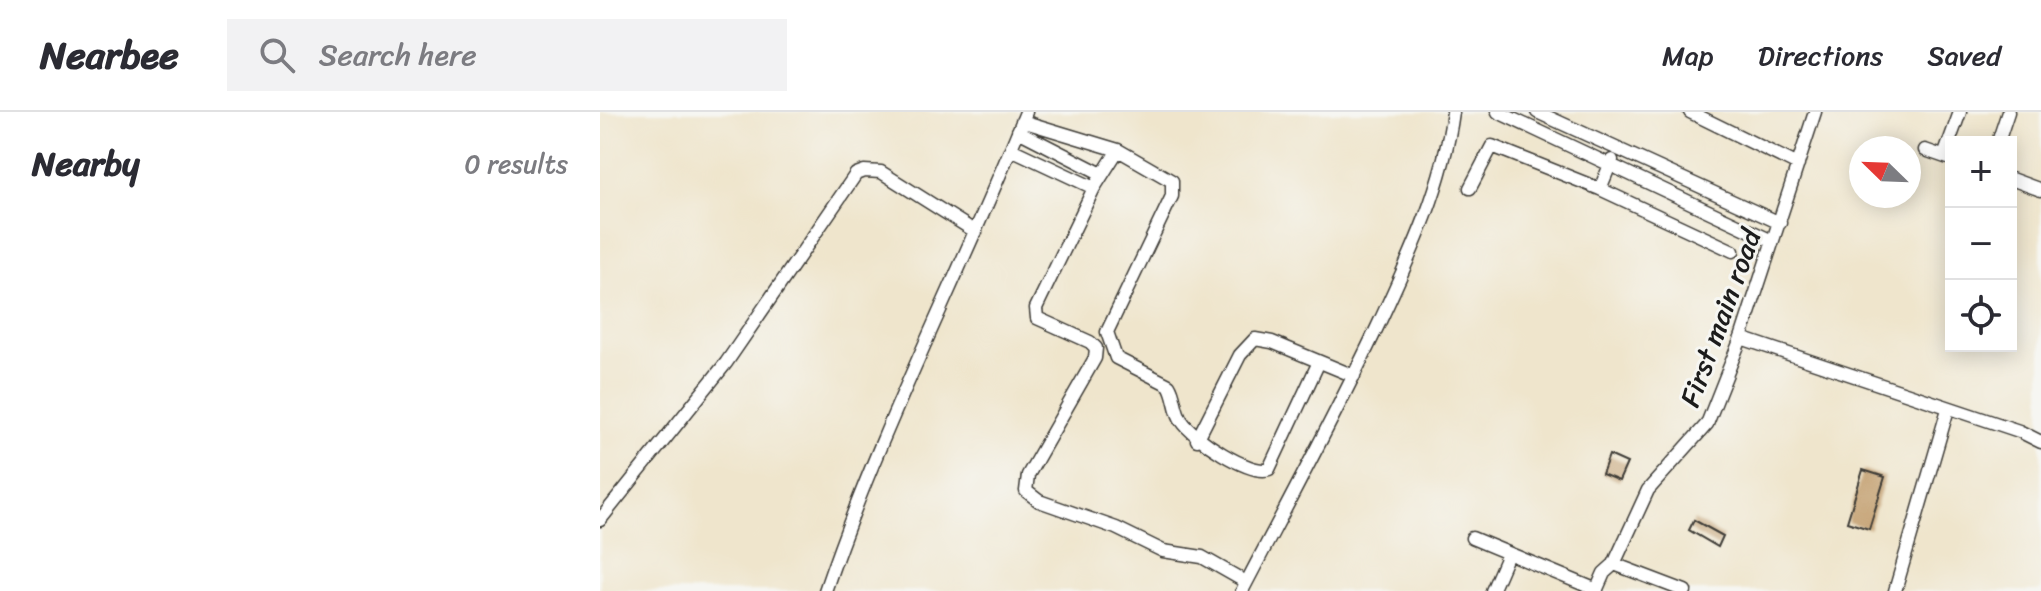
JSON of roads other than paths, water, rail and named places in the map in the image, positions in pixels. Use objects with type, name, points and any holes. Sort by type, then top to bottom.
[{"type":"street","points":[[1118,150],[1094,188],[1035,314],[1045,324],[1090,342],[1096,348],[1095,358],[1028,475],[1026,491],[1039,501],[1116,528],[1163,551],[1202,557],[1244,587],[1354,376],[1415,246],[1447,157],[1453,112]]},
{"type":"street","points":[[1498,112],[1772,241]]},
{"type":"street","points":[[1537,112],[1780,223]]},
{"type":"street","points":[[1690,112],[1798,165]]},
{"type":"street","name":"First main road","points":[[1596,590],[1604,573],[1614,564],[1648,490],[1707,424],[1741,338],[1815,112]]},
{"type":"street","points":[[1954,136],[1960,112]]},
{"type":"street","points":[[2000,136],[2008,112]]},
{"type":"street","points":[[1022,122],[1118,150],[1167,176],[1174,190],[1107,332],[1116,358],[1169,385],[1177,412],[1197,440],[1257,471],[1269,469],[1318,364]]},
{"type":"street","points":[[825,591],[882,439],[1022,122]]},
{"type":"street","points":[[1022,122],[1102,174]]},
{"type":"street","points":[[1470,188],[1492,146],[1600,189],[1733,251]]},
{"type":"street","points":[[1011,149],[1094,188]]},
{"type":"street","points":[[1600,189],[1616,149]]},
{"type":"street","points":[[1925,150],[1945,157]]},
{"type":"street","points":[[600,520],[726,363],[856,174],[881,172],[976,232]]},
{"type":"street","points":[[2017,181],[2041,190]]},
{"type":"street","points":[[1741,338],[2019,431],[2041,442]]},
{"type":"street","points":[[1197,440],[1240,355],[1255,339],[1272,342],[1318,364],[1354,376]]},
{"type":"street","points":[[1895,591],[1948,409]]},
{"type":"street","points":[[1472,538],[1596,590]]},
{"type":"street","points":[[1492,591],[1508,554]]},
{"type":"street","points":[[1614,564],[1685,591]]}]
